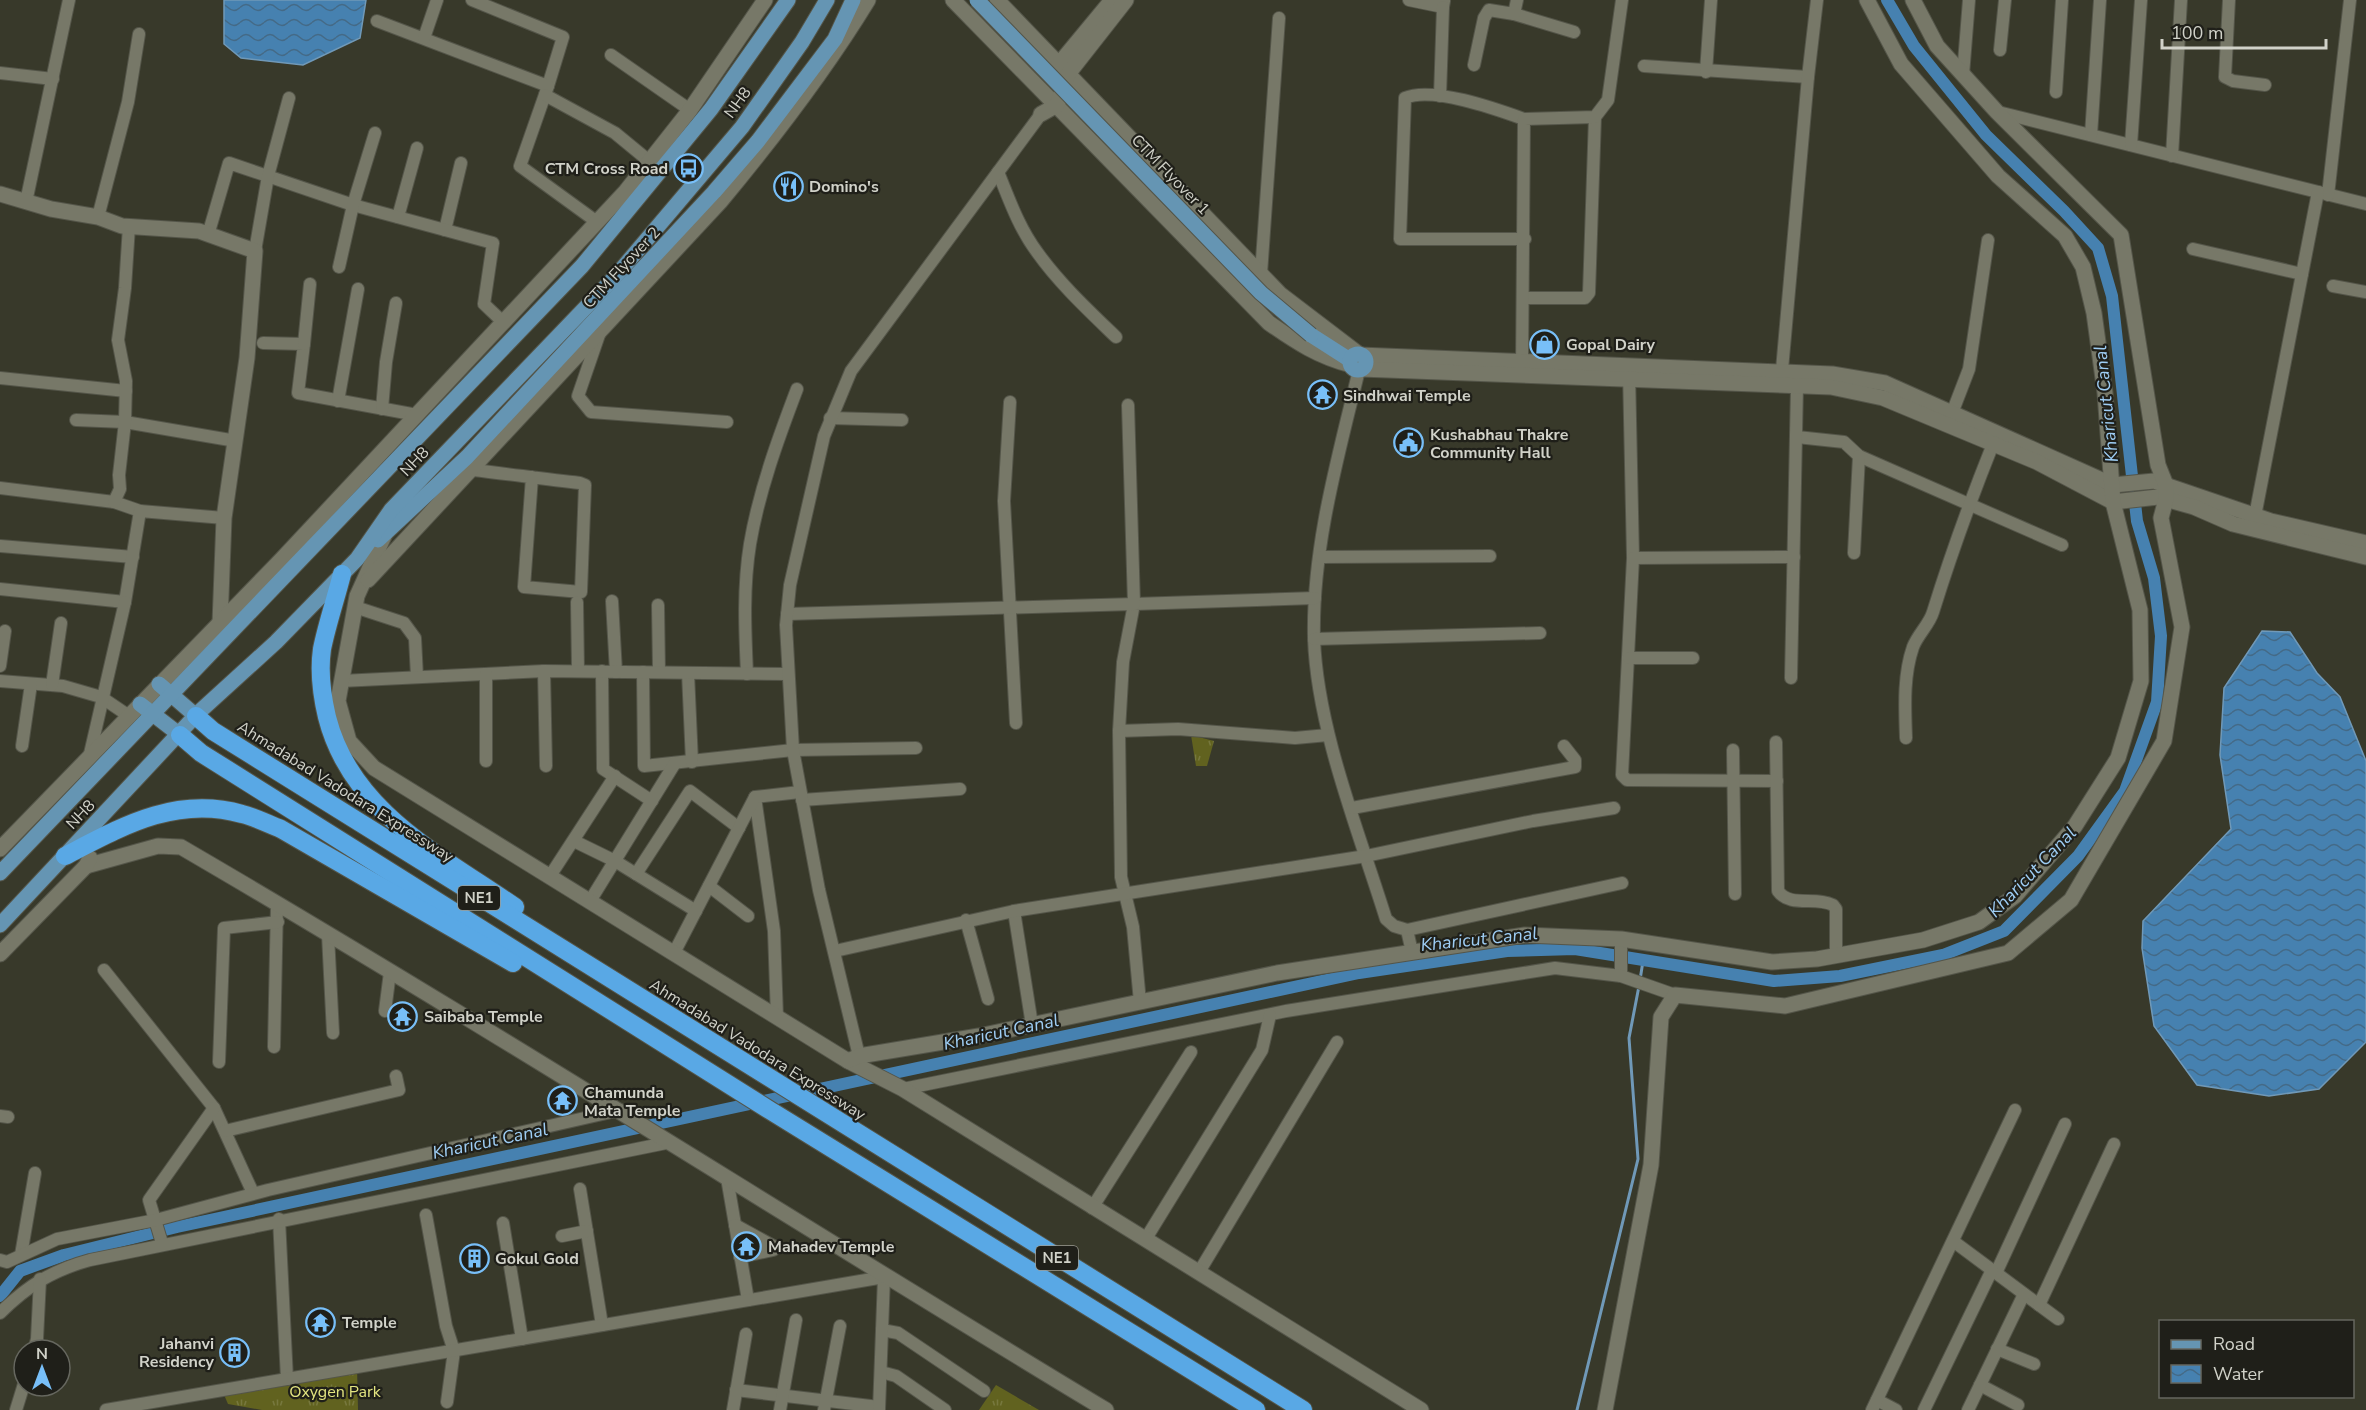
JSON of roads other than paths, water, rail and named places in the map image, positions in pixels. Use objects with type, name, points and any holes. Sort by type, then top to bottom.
[{"type":"highway","points":[[342,574],[322,650],[322,697],[334,742],[357,785],[391,821],[538,923],[579,960]]},
{"type":"highway","name":"Ahmadabad Vadodara Expressway","points":[[196,716],[213,731],[1303,1410]]},
{"type":"highway","name":"NE1","points":[[180,735],[201,753],[771,1111],[1256,1410]]},
{"type":"highway","points":[[65,856],[138,819],[188,809],[217,809],[243,814],[281,829],[575,998],[614,1012]]},
{"type":"main road","name":"NH8","points":[[0,873],[164,688],[579,269],[711,109],[788,0]]},
{"type":"main road","name":"NH8","points":[[0,925],[196,716],[276,642],[357,559],[391,510],[615,277],[742,127],[802,42],[827,0]]},
{"type":"main road","name":"CTM Flyover 2","points":[[357,559],[467,458],[714,192],[758,141],[835,39],[854,0]]},
{"type":"main road","name":"CTM Flyover 1","points":[[977,0],[1261,293],[1311,335],[1356,364]]},
{"type":"main road","points":[[164,688],[196,716]]},
{"type":"main road","points":[[146,708],[180,735]]},
{"type":"street","points":[[26,202],[69,0]]},
{"type":"street","points":[[424,38],[437,0]]},
{"type":"street","points":[[472,0],[563,36],[520,166],[597,222]]},
{"type":"street","points":[[164,688],[220,623],[597,222],[690,110],[765,0]]},
{"type":"street","points":[[361,587],[473,470],[720,202],[766,146],[833,57],[868,0]]},
{"type":"street","points":[[953,0],[1269,323],[1306,349],[1328,359],[1356,364],[1415,364],[1782,378],[1832,374],[1885,383],[1993,444],[2037,462],[2117,501],[2161,490],[2233,524],[2366,556]]},
{"type":"street","points":[[997,0],[1280,294],[1356,364]]},
{"type":"street","points":[[854,1058],[835,951],[819,890],[793,750],[787,674],[787,614],[808,500],[831,418],[850,372],[1052,101],[1063,69],[1112,0]]},
{"type":"street","points":[[1063,69],[1126,0]]},
{"type":"street","points":[[1409,0],[1443,4],[1440,96]]},
{"type":"street","points":[[1514,14],[1517,0]]},
{"type":"street","points":[[1525,298],[1586,298],[1589,293],[1595,117],[1608,100],[1622,0]]},
{"type":"street","points":[[1706,72],[1711,0]]},
{"type":"street","points":[[1782,378],[1808,77],[1817,0]]},
{"type":"street","points":[[854,1058],[1032,1025],[1277,973],[1525,935],[1621,939],[1772,962],[1836,956],[1923,940],[1979,922],[2016,896],[2048,861],[2118,758],[2140,681],[2140,610],[2117,501],[2094,313],[2083,267],[2065,236],[1998,176],[1901,64],[1867,0]]},
{"type":"street","points":[[903,1089],[1270,1014],[1555,968],[1621,976],[1675,995],[1785,1006],[2008,953],[2071,900],[2164,741],[2182,627],[2161,518],[2158,465],[2121,235],[1997,112],[1937,46],[1913,0]]},
{"type":"street","points":[[1963,75],[1969,0]]},
{"type":"street","points":[[2000,50],[2005,0]]},
{"type":"street","points":[[2056,92],[2062,0]]},
{"type":"street","points":[[2091,135],[2100,0]]},
{"type":"street","points":[[2131,145],[2141,0]]},
{"type":"street","points":[[2172,156],[2181,0]]},
{"type":"street","points":[[2229,0],[2225,77],[2233,81],[2265,85]]},
{"type":"street","points":[[2255,516],[2302,274],[2323,194],[2350,0]]},
{"type":"street","points":[[1474,65],[1484,18],[1489,10],[1514,14],[1574,32]]},
{"type":"street","points":[[1261,274],[1279,18]]},
{"type":"street","points":[[377,21],[424,38],[547,90],[615,133],[649,161]]},
{"type":"street","points":[[98,217],[128,102],[139,34]]},
{"type":"street","points":[[611,56],[690,110]]},
{"type":"street","points":[[1644,66],[1706,72],[1808,77]]},
{"type":"street","points":[[0,73],[52,79]]},
{"type":"street","points":[[1525,239],[1400,239],[1405,98],[1413,95],[1440,96],[1524,119],[1595,117]]},
{"type":"street","points":[[220,623],[224,518],[247,358],[255,251],[268,176],[289,98]]},
{"type":"street","points":[[1997,112],[2366,204]]},
{"type":"street","points":[[1522,368],[1525,298],[1524,119]]},
{"type":"street","points":[[339,267],[353,205],[375,133]]},
{"type":"street","points":[[398,218],[417,148]]},
{"type":"street","points":[[208,235],[229,163],[353,205],[493,243],[484,304],[504,323]]},
{"type":"street","points":[[445,230],[461,163]]},
{"type":"street","points":[[998,172],[1021,226],[1036,252],[1073,295],[1116,337]]},
{"type":"street","points":[[0,194],[51,210],[98,217],[129,226],[198,231],[255,251]]},
{"type":"street","points":[[114,502],[120,489],[119,475],[125,422],[126,391],[118,340],[125,288],[129,226]]},
{"type":"street","points":[[1950,418],[1969,369],[1988,240]]},
{"type":"street","points":[[2193,249],[2302,274]]},
{"type":"street","points":[[565,257],[579,269]]},
{"type":"street","points":[[310,284],[298,393],[417,415]]},
{"type":"street","points":[[2333,286],[2366,292]]},
{"type":"street","points":[[338,400],[358,289]]},
{"type":"street","points":[[382,409],[386,362],[396,303]]},
{"type":"street","points":[[600,331],[578,396],[591,412],[727,422]]},
{"type":"street","points":[[263,343],[303,344]]},
{"type":"street","points":[[1356,364],[1321,557],[1315,598],[1314,639],[1328,735],[1386,919],[1394,926],[1407,930],[1622,882]]},
{"type":"street","points":[[1629,372],[1633,558],[1623,778],[1777,781]]},
{"type":"street","points":[[0,378],[126,391]]},
{"type":"street","points":[[1782,378],[1797,386],[1831,387],[1883,398],[1950,418],[2115,485],[2161,490],[2366,543]]},
{"type":"street","points":[[1791,678],[1797,386]]},
{"type":"street","points":[[747,674],[744,617],[750,544],[768,468],[797,389]]},
{"type":"street","points":[[1010,402],[1004,501],[1016,723]]},
{"type":"street","points":[[1128,405],[1134,604],[1123,662],[1119,731],[1120,877],[1133,927],[1140,1002]]},
{"type":"street","points":[[831,418],[902,420]]},
{"type":"street","points":[[76,420],[125,422],[236,441]]},
{"type":"street","points":[[1797,437],[1844,442],[1859,456],[2062,545]]},
{"type":"street","points":[[1906,738],[1906,686],[1913,649],[1932,615],[1946,566],[1993,444]]},
{"type":"street","points":[[1854,553],[1859,456]]},
{"type":"street","points":[[473,470],[532,477],[585,484],[581,592],[524,587],[532,477]]},
{"type":"street","points":[[0,488],[114,502],[140,512],[224,518]]},
{"type":"street","points":[[89,758],[101,697],[125,602],[140,512]]},
{"type":"street","points":[[385,534],[361,587],[355,607],[338,701],[349,741],[374,768],[777,1017],[854,1058],[1092,1208],[1421,1410]]},
{"type":"street","points":[[0,546],[133,557]]},
{"type":"street","points":[[1321,557],[1490,556]]},
{"type":"street","points":[[1633,558],[1794,557]]},
{"type":"street","points":[[0,589],[125,602]]},
{"type":"street","points":[[787,614],[1315,598]]},
{"type":"street","points":[[612,601],[616,672]]},
{"type":"street","points":[[577,602],[578,671]]},
{"type":"street","points":[[658,605],[659,672]]},
{"type":"street","points":[[355,607],[404,623],[415,638],[417,677]]},
{"type":"street","points":[[52,685],[61,623]]},
{"type":"street","points":[[0,666],[5,631]]},
{"type":"street","points":[[1314,639],[1540,633]]},
{"type":"street","points":[[1629,658],[1693,658]]},
{"type":"street","points":[[341,681],[544,670],[787,674]]},
{"type":"street","points":[[544,670],[546,766]]},
{"type":"street","points":[[602,671],[603,769],[652,801]]},
{"type":"street","points":[[643,672],[644,766],[793,750],[916,748]]},
{"type":"street","points":[[688,673],[692,762]]},
{"type":"street","points":[[486,674],[486,761]]},
{"type":"street","points":[[0,681],[52,685],[101,697],[129,716]]},
{"type":"street","points":[[22,746],[31,684]]},
{"type":"street","points":[[0,849],[129,716],[146,708]]},
{"type":"street","points":[[1119,731],[1178,729],[1295,738],[1328,735]]},
{"type":"street","points":[[1776,742],[1778,891],[1783,898],[1790,900],[1814,900],[1833,904],[1836,909],[1836,956]]},
{"type":"street","points":[[1352,808],[1575,767],[1575,760],[1564,746]]},
{"type":"street","points":[[1733,750],[1735,894]]},
{"type":"street","points":[[590,901],[675,763]]},
{"type":"street","points":[[550,876],[615,776]]},
{"type":"street","points":[[755,797],[960,789]]},
{"type":"street","points":[[636,874],[690,791],[739,828]]},
{"type":"street","points":[[674,953],[755,797]]},
{"type":"street","points":[[755,797],[774,931],[777,1017]]},
{"type":"street","points":[[835,951],[1014,911],[1366,856],[1533,821],[1614,808]]},
{"type":"street","points":[[0,954],[86,866],[102,837]]},
{"type":"street","points":[[574,841],[615,861],[696,910]]},
{"type":"street","points":[[86,866],[158,846],[182,847],[620,1110],[884,1277],[1106,1410]]},
{"type":"street","points":[[709,886],[748,916]]},
{"type":"street","points":[[274,1047],[277,904]]},
{"type":"street","points":[[1014,911],[1032,1025]]},
{"type":"street","points":[[966,920],[988,999]]},
{"type":"street","points":[[219,1062],[224,928],[278,922]]},
{"type":"street","points":[[1407,930],[1412,952]]},
{"type":"street","points":[[328,934],[333,1033]]},
{"type":"street","points":[[1621,939],[1621,976]]},
{"type":"street","points":[[104,970],[214,1107],[253,1193]]},
{"type":"street","points":[[385,1011],[390,972]]},
{"type":"street","points":[[1605,1410],[1651,1166],[1661,1017],[1675,995]]},
{"type":"street","points":[[1145,1240],[1262,1050],[1270,1014]]},
{"type":"street","points":[[1199,1272],[1337,1042]]},
{"type":"street","points":[[1092,1208],[1191,1052]]},
{"type":"street","points":[[225,1131],[399,1090],[396,1076]]},
{"type":"street","points":[[162,1244],[149,1200],[214,1107]]},
{"type":"street","points":[[2,1264],[57,1239],[156,1220],[253,1193],[620,1110]]},
{"type":"street","points":[[1896,1410],[1875,1405],[2016,1110]]},
{"type":"street","points":[[1924,1410],[2066,1124]]},
{"type":"street","points":[[0,1313],[21,1292],[61,1268],[162,1244],[671,1142]]},
{"type":"street","points":[[2039,1305],[2114,1144]]},
{"type":"street","points":[[21,1255],[35,1173]]},
{"type":"street","points":[[728,1178],[748,1300]]},
{"type":"street","points":[[580,1189],[602,1325]]},
{"type":"street","points":[[426,1215],[446,1326],[454,1351],[447,1402]]},
{"type":"street","points":[[279,1220],[287,1379]]},
{"type":"street","points":[[503,1223],[522,1339]]},
{"type":"street","points":[[735,1225],[775,1247],[773,1250],[740,1257]]},
{"type":"street","points":[[562,1236],[587,1231]]},
{"type":"street","points":[[1953,1241],[2058,1319]]},
{"type":"street","points":[[106,1410],[135,1407],[884,1277]]},
{"type":"street","points":[[736,1390],[825,1405],[879,1409],[884,1277]]},
{"type":"street","points":[[37,1338],[40,1279]]},
{"type":"street","points":[[1968,1410],[2024,1294]]},
{"type":"street","points":[[780,1410],[796,1320]]},
{"type":"street","points":[[825,1405],[840,1326]]},
{"type":"street","points":[[882,1330],[898,1333],[984,1391]]},
{"type":"street","points":[[733,1410],[746,1334]]},
{"type":"street","points":[[1997,1349],[2034,1364]]},
{"type":"street","points":[[881,1372],[896,1376],[945,1410]]},
{"type":"street","points":[[1980,1385],[2018,1405]]},
{"type":"street","points":[[135,1407],[159,1410]]},
{"type":"water","points":[[224,0],[366,0],[360,38],[303,65],[241,58],[224,44]]},
{"type":"water","points":[[2262,631],[2290,632],[2317,673],[2340,697],[2366,761],[2366,1042],[2319,1089],[2269,1096],[2197,1085],[2154,1026],[2142,948],[2143,921],[2231,829],[2220,755],[2224,688]]},
{"type":"waterway","name":"Kharicut Canal","points":[[0,1296],[20,1271],[64,1255],[177,1227],[1359,973],[1507,951],[1575,949],[1774,981],[1840,976],[1943,955],[2004,931],[2078,856],[2125,791],[2157,702],[2161,636],[2154,578],[2137,521],[2112,296],[2098,248],[2064,211],[1986,135],[1914,46],[1887,0]]},
{"type":"waterway","points":[[1640,980],[1643,961]]},
{"type":"waterway","points":[[1577,1410],[1638,1159],[1629,1038],[1639,986]]},
{"type":"place","name":"CTM Cross Road","points":[[689,168]]},
{"type":"place","name":"Domino's","points":[[788,186]]},
{"type":"place","name":"Gopal Dairy","points":[[1545,344]]},
{"type":"place","name":"Sindhwai Temple","points":[[1322,395]]},
{"type":"place","name":"Kushabhau Thakre Community Hall","points":[[1409,443]]},
{"type":"place","name":"Saibaba Temple","points":[[403,1016]]},
{"type":"place","name":"Chamunda Mata Temple","points":[[563,1101]]},
{"type":"place","name":"Mahadev Temple","points":[[747,1246]]},
{"type":"place","name":"Gokul Gold","points":[[474,1258]]},
{"type":"place","name":"Temple","points":[[321,1322]]},
{"type":"place","name":"Jahanvi Residency","points":[[235,1352]]},
{"type":"park label","name":"Oxygen Park","points":[[335,1391]]}]
